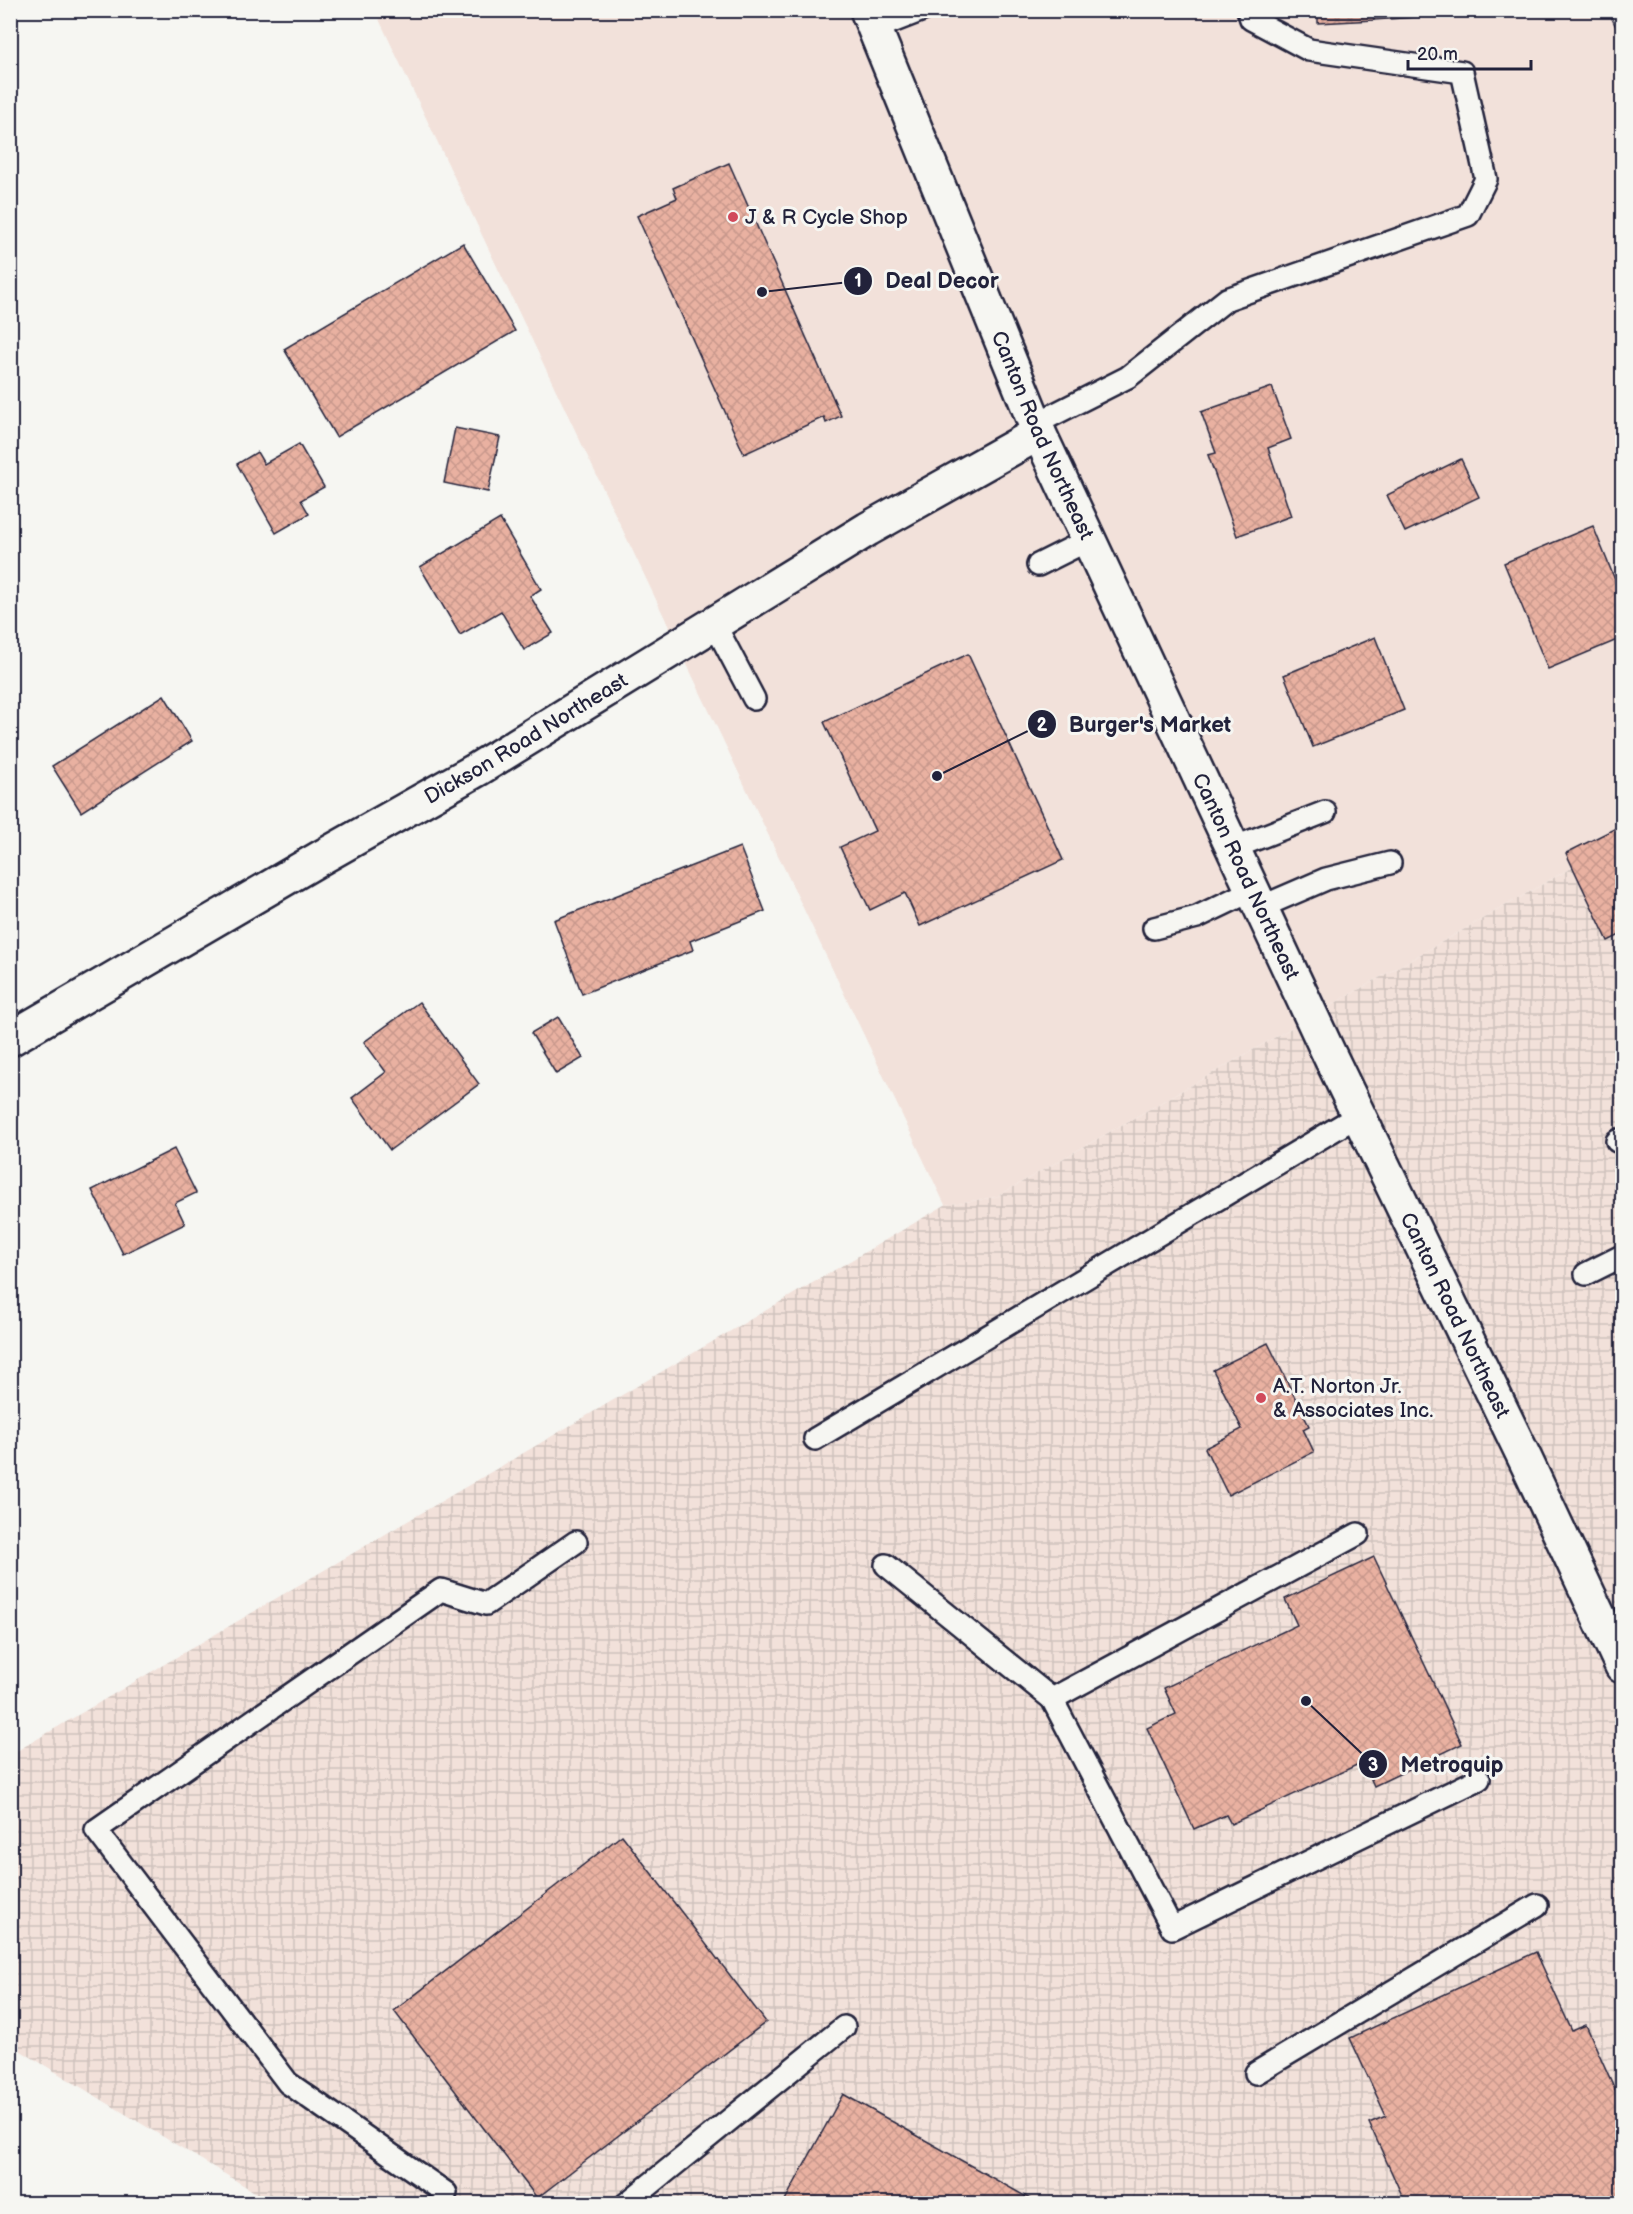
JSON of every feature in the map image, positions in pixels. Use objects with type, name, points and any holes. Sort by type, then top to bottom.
[{"type":"street","name":"Canton Road Northeast","points":[[870,20],[1037,428],[1088,540],[1359,1115],[1623,1666]]},
{"type":"street","name":"Dickson Road Northeast","points":[[10,1039],[478,769],[1037,428]]},
{"type":"lane","points":[[870,20],[923,10]]},
{"type":"lane","points":[[1037,428],[1128,377],[1227,299],[1468,214],[1486,179],[1462,72],[1309,50],[1251,19],[1248,10]]},
{"type":"lane","points":[[1038,566],[1088,540]]},
{"type":"lane","points":[[714,623],[754,699]]},
{"type":"lane","points":[[1233,848],[1325,812]]},
{"type":"lane","points":[[1154,928],[1390,863]]},
{"type":"lane","points":[[815,1439],[1359,1115]]},
{"type":"lane","points":[[1586,1274],[1623,1256]]},
{"type":"lane","points":[[1052,1699],[1358,1534]]},
{"type":"lane","points":[[446,2193],[288,2083],[96,1830],[441,1590],[486,1604],[576,1542]]},
{"type":"lane","points":[[886,1565],[1052,1699],[1172,1928],[1479,1779]]},
{"type":"lane","points":[[1256,2073],[1537,1905]]},
{"type":"lane","points":[[626,2204],[844,2026]]},
{"type":"shaded area","points":[[375,11],[1622,11],[1622,839],[996,1197],[945,1205]]},
{"type":"shaded area","points":[[1622,839],[1622,2203],[273,2203],[11,2045],[10,1755],[945,1205],[996,1197]]},
{"type":"building","points":[[1318,10],[1374,10],[1374,20],[1318,23]]},
{"type":"building","points":[[1374,10],[1431,10],[1431,16],[1374,20]]},
{"type":"building","points":[[729,163],[841,416],[826,423],[824,417],[744,454],[637,216],[677,198],[673,188]]},
{"type":"building","points":[[463,243],[515,331],[336,437],[284,349]]},
{"type":"building","points":[[1272,387],[1291,439],[1268,448],[1291,516],[1237,536],[1208,455],[1216,453],[1201,412]]},
{"type":"building","points":[[455,428],[500,437],[488,492],[444,483]]},
{"type":"building","points":[[299,444],[324,487],[301,500],[309,514],[276,533],[237,464],[257,452],[264,464]]},
{"type":"building","points":[[1461,459],[1479,497],[1405,532],[1387,495]]},
{"type":"building","points":[[500,519],[541,589],[530,596],[553,633],[524,650],[501,611],[460,635],[420,567]]},
{"type":"building","points":[[1593,526],[1622,597],[1622,638],[1548,669],[1504,563]]},
{"type":"building","points":[[1375,637],[1404,710],[1313,747],[1284,675]]},
{"type":"building","points":[[968,654],[1063,860],[920,926],[905,893],[870,910],[840,847],[875,831],[824,722]]},
{"type":"building","points":[[164,695],[192,741],[81,812],[52,766]]},
{"type":"building","points":[[1622,825],[1622,934],[1608,941],[1566,853]]},
{"type":"building","points":[[740,847],[765,911],[690,941],[693,950],[582,994],[554,920]]},
{"type":"building","points":[[419,1002],[479,1084],[390,1150],[352,1098],[386,1072],[364,1042]]},
{"type":"building","points":[[558,1017],[583,1058],[556,1074],[531,1033]]},
{"type":"building","points":[[174,1149],[196,1193],[175,1203],[185,1224],[123,1254],[92,1190]]},
{"type":"building","name":"A.T. Norton Jr. & Associates Inc.","points":[[1268,1343],[1309,1426],[1303,1429],[1314,1452],[1228,1495],[1205,1448],[1242,1429],[1213,1370]]},
{"type":"building","points":[[1374,1557],[1462,1744],[1374,1786],[1363,1762],[1231,1824],[1226,1815],[1194,1829],[1147,1728],[1176,1714],[1164,1688],[1297,1625],[1285,1599]]},
{"type":"building","points":[[622,1835],[766,2022],[537,2198],[394,2011]]},
{"type":"building","points":[[1536,1952],[1572,2031],[1586,2025],[1622,2105],[1622,2204],[1406,2204],[1369,2123],[1386,2116],[1350,2038]]},
{"type":"building","points":[[843,2094],[1039,2204],[783,2204]]},
{"type":"railway","points":[[1611,10],[1622,33]]},
{"type":"place","name":"J & R Cycle Shop","points":[[733,217]]},
{"type":"place","name":"Deal Decor","points":[[762,292]]},
{"type":"place","name":"Burger's Market","points":[[937,776]]},
{"type":"place","name":"A.T. Norton Jr. & Associates Inc.","points":[[1261,1398]]},
{"type":"place","name":"Metroquip","points":[[1306,1701]]}]
